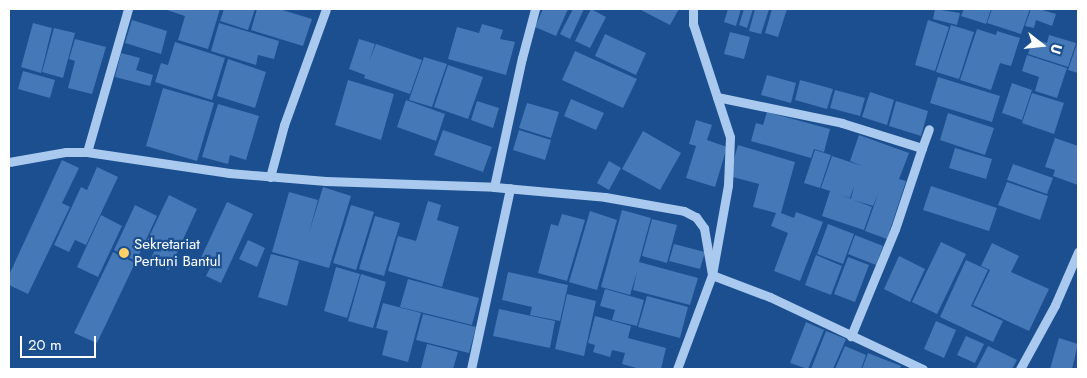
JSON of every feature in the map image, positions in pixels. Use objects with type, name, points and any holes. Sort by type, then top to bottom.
[{"type":"street","points":[[87,152],[128,9]]},
{"type":"street","points":[[270,177],[284,125],[326,9]]},
{"type":"street","points":[[494,187],[522,58],[535,9]]},
{"type":"street","points":[[677,369],[712,275],[728,185],[730,137],[693,24],[693,9]]},
{"type":"street","points":[[717,97],[842,123],[922,148]]},
{"type":"street","points":[[851,336],[894,229],[930,129]]},
{"type":"street","points":[[9,162],[66,152],[87,152],[229,173],[270,177],[494,187],[605,197],[684,211],[696,218],[704,228],[712,275]]},
{"type":"street","points":[[471,369],[510,188]]},
{"type":"street","points":[[1020,369],[1055,305],[1078,252]]},
{"type":"street","points":[[712,275],[770,298],[923,369]]},
{"type":"building","points":[[164,9],[220,9],[208,49],[178,40],[185,16]]},
{"type":"building","points":[[224,9],[255,9],[248,30],[220,21]]},
{"type":"building","points":[[257,9],[279,9],[312,19],[303,46],[251,30]]},
{"type":"building","points":[[543,9],[568,9],[556,36],[535,27]]},
{"type":"building","points":[[573,9],[584,9],[570,39],[560,34]]},
{"type":"building","points":[[591,9],[606,17],[590,48],[575,41]]},
{"type":"building","points":[[639,9],[679,9],[670,25]]},
{"type":"building","points":[[728,9],[741,9],[736,26],[724,22]]},
{"type":"building","points":[[744,9],[753,9],[747,28],[739,25]]},
{"type":"building","points":[[755,9],[769,9],[761,34],[749,31]]},
{"type":"building","points":[[772,9],[787,9],[778,37],[765,33]]},
{"type":"building","points":[[935,9],[960,13],[957,25],[933,19]]},
{"type":"building","points":[[964,9],[991,9],[986,24],[961,16]]},
{"type":"building","points":[[992,9],[1030,9],[1021,34],[987,23]]},
{"type":"building","points":[[1031,9],[1039,9],[1056,14],[1052,26],[1036,20],[1034,28],[1025,26]]},
{"type":"building","points":[[132,20],[167,31],[161,54],[125,43]]},
{"type":"building","points":[[928,20],[949,27],[935,71],[915,65]]},
{"type":"building","points":[[33,23],[52,28],[41,73],[21,67]]},
{"type":"building","points":[[219,23],[279,41],[274,59],[258,55],[256,65],[211,51]]},
{"type":"building","points":[[482,24],[503,30],[500,39],[515,42],[506,75],[448,59],[457,27],[479,33]]},
{"type":"building","points":[[951,25],[974,32],[959,79],[936,72]]},
{"type":"building","points":[[54,28],[75,33],[63,78],[42,72]]},
{"type":"building","points":[[977,29],[996,35],[997,31],[1020,38],[1011,66],[1000,63],[991,90],[960,80]]},
{"type":"building","points":[[730,32],[750,37],[744,59],[724,54]]},
{"type":"building","points":[[605,34],[646,53],[636,75],[595,56]]},
{"type":"building","points":[[1049,35],[1076,43],[1068,67],[1028,54],[1033,39],[1047,43]]},
{"type":"building","points":[[75,39],[106,47],[92,94],[68,88],[75,61],[69,59]]},
{"type":"building","points":[[359,39],[375,44],[369,61],[376,44],[422,60],[410,94],[364,78],[365,75],[349,69]]},
{"type":"building","points":[[1078,41],[1078,73],[1068,70]]},
{"type":"building","points":[[175,42],[225,58],[212,100],[155,82],[161,63],[168,65]]},
{"type":"building","points":[[575,51],[637,79],[623,108],[562,80]]},
{"type":"building","points":[[121,53],[140,58],[136,70],[153,75],[150,86],[115,77]]},
{"type":"building","points":[[1027,55],[1067,68],[1057,98],[1035,91],[1039,77],[1022,71]]},
{"type":"building","points":[[424,57],[447,64],[432,107],[409,100]]},
{"type":"building","points":[[228,59],[266,72],[255,108],[217,96]]},
{"type":"building","points":[[448,65],[483,77],[468,119],[434,107]]},
{"type":"building","points":[[23,71],[55,80],[50,98],[18,89]]},
{"type":"building","points":[[767,75],[796,83],[791,103],[761,95]]},
{"type":"building","points":[[938,77],[1000,96],[992,122],[930,103]]},
{"type":"building","points":[[348,80],[394,94],[381,140],[335,125]]},
{"type":"building","points":[[800,80],[833,89],[827,109],[795,100]]},
{"type":"building","points":[[1012,83],[1032,90],[1022,120],[1002,113]]},
{"type":"building","points":[[163,88],[214,103],[197,161],[146,146]]},
{"type":"building","points":[[835,90],[865,98],[860,116],[830,108]]},
{"type":"building","points":[[870,92],[894,100],[887,125],[862,117]]},
{"type":"building","points":[[1032,93],[1064,103],[1054,134],[1022,123]]},
{"type":"building","points":[[571,99],[604,113],[596,130],[564,116]]},
{"type":"building","points":[[406,100],[445,114],[436,141],[397,127]]},
{"type":"building","points":[[477,101],[499,108],[493,128],[471,120]]},
{"type":"building","points":[[896,101],[928,111],[921,136],[889,126]]},
{"type":"building","points":[[527,103],[559,112],[551,138],[519,128]]},
{"type":"building","points":[[218,104],[259,116],[246,160],[230,155],[228,164],[202,157]]},
{"type":"building","points":[[767,112],[830,129],[824,152],[814,149],[811,158],[751,141],[756,123],[763,125]]},
{"type":"building","points":[[948,113],[994,128],[985,155],[940,140]]},
{"type":"building","points":[[696,120],[712,125],[707,140],[727,147],[715,187],[686,178],[696,146],[689,144]]},
{"type":"building","points":[[443,130],[492,147],[483,172],[434,155]]},
{"type":"building","points":[[519,130],[551,140],[545,160],[513,150]]},
{"type":"building","points":[[643,131],[681,153],[660,190],[622,169]]},
{"type":"building","points":[[859,135],[909,153],[899,179],[906,181],[887,239],[865,231],[878,194],[873,206],[853,200],[872,207],[864,230],[822,216],[830,191],[821,188],[832,156],[862,166],[850,161]]},
{"type":"building","points":[[1055,138],[1078,146],[1078,185],[1053,176],[1055,170],[1045,167]]},
{"type":"building","points":[[738,145],[795,162],[781,213],[794,218],[796,212],[823,222],[800,281],[774,271],[788,233],[771,226],[776,213],[753,207],[759,184],[729,176]]},
{"type":"building","points":[[955,148],[992,159],[986,179],[949,168]]},
{"type":"building","points":[[815,150],[831,155],[820,188],[804,183]]},
{"type":"building","points":[[62,160],[79,168],[62,203],[70,207],[28,294],[9,285],[9,275]]},
{"type":"building","points":[[609,161],[621,168],[609,190],[597,183]]},
{"type":"building","points":[[1013,164],[1053,178],[1047,194],[1007,180]]},
{"type":"building","points":[[97,167],[118,177],[86,245],[75,240],[69,252],[54,245],[81,187],[87,190]]},
{"type":"building","points":[[1007,182],[1048,196],[1040,220],[998,205]]},
{"type":"building","points":[[931,186],[997,208],[989,231],[923,210]]},
{"type":"building","points":[[323,187],[351,196],[329,268],[272,252],[289,192],[318,200],[308,236]]},
{"type":"building","points":[[169,195],[197,209],[169,270],[150,260],[156,248],[146,243]]},
{"type":"building","points":[[428,201],[441,205],[437,220],[459,227],[442,287],[388,271],[398,236],[416,241]]},
{"type":"building","points":[[227,202],[253,214],[221,283],[206,276],[210,268],[199,262]]},
{"type":"building","points":[[135,205],[157,216],[136,261],[114,250]]},
{"type":"building","points":[[351,205],[374,212],[356,270],[333,263]]},
{"type":"building","points":[[622,210],[651,218],[639,262],[698,278],[690,305],[633,290],[637,272],[630,295],[601,287]]},
{"type":"building","points":[[590,211],[617,220],[597,290],[569,282]]},
{"type":"building","points":[[562,214],[585,220],[567,281],[538,273],[551,224],[558,226]]},
{"type":"building","points":[[101,215],[122,226],[98,277],[77,267]]},
{"type":"building","points":[[375,216],[400,223],[384,276],[359,269]]},
{"type":"building","points":[[652,219],[677,225],[667,263],[642,256]]},
{"type":"building","points":[[828,224],[854,234],[843,264],[817,254]]},
{"type":"building","points":[[855,235],[883,246],[876,265],[848,254]]},
{"type":"building","points":[[248,240],[265,248],[257,267],[239,259]]},
{"type":"building","points":[[941,242],[966,254],[937,314],[912,302]]},
{"type":"building","points":[[992,243],[1019,256],[1011,272],[1049,289],[1029,331],[973,305],[990,270],[981,266]]},
{"type":"building","points":[[674,244],[705,252],[700,269],[669,261]]},
{"type":"building","points":[[113,252],[135,263],[97,343],[74,333]]},
{"type":"building","points":[[271,254],[299,261],[287,306],[258,297]]},
{"type":"building","points":[[816,255],[842,266],[831,295],[805,285]]},
{"type":"building","points":[[899,256],[925,269],[910,302],[884,289]]},
{"type":"building","points":[[848,257],[869,265],[855,302],[834,294]]},
{"type":"building","points":[[966,260],[988,270],[971,306],[1003,321],[993,342],[940,317]]},
{"type":"building","points":[[336,267],[360,274],[347,318],[324,311]]},
{"type":"building","points":[[508,272],[568,285],[560,321],[530,315],[532,307],[502,300]]},
{"type":"building","points":[[361,274],[386,282],[373,328],[348,321]]},
{"type":"building","points":[[408,279],[479,298],[472,325],[400,307]]},
{"type":"building","points":[[605,289],[644,300],[637,326],[612,320],[615,310],[600,306]]},
{"type":"building","points":[[567,294],[596,301],[584,356],[555,349]]},
{"type":"building","points":[[647,296],[688,307],[680,338],[638,327]]},
{"type":"building","points":[[383,303],[421,313],[408,362],[382,355],[388,331],[376,328]]},
{"type":"building","points":[[499,309],[555,321],[550,348],[493,336]]},
{"type":"building","points":[[423,314],[476,327],[469,353],[416,340]]},
{"type":"building","points":[[595,316],[631,326],[628,338],[666,348],[661,369],[640,369],[622,364],[625,353],[612,350],[610,357],[593,352],[595,345],[588,343]]},
{"type":"building","points":[[936,321],[956,330],[944,358],[924,349]]},
{"type":"building","points":[[806,322],[824,330],[808,369],[790,363]]},
{"type":"building","points":[[826,331],[846,339],[833,369],[811,369]]},
{"type":"building","points":[[966,336],[984,344],[975,363],[957,355]]},
{"type":"building","points":[[1059,338],[1078,344],[1072,369],[1050,369]]},
{"type":"building","points":[[427,344],[458,352],[453,369],[421,368]]},
{"type":"building","points":[[845,346],[866,355],[861,369],[835,369]]},
{"type":"building","points":[[988,346],[1017,360],[1012,369],[976,369]]},
{"type":"building","points":[[868,353],[901,366],[900,369],[862,369]]},
{"type":"place","name":"Sekretariat Pertuni Bantul","points":[[124,253]]}]
